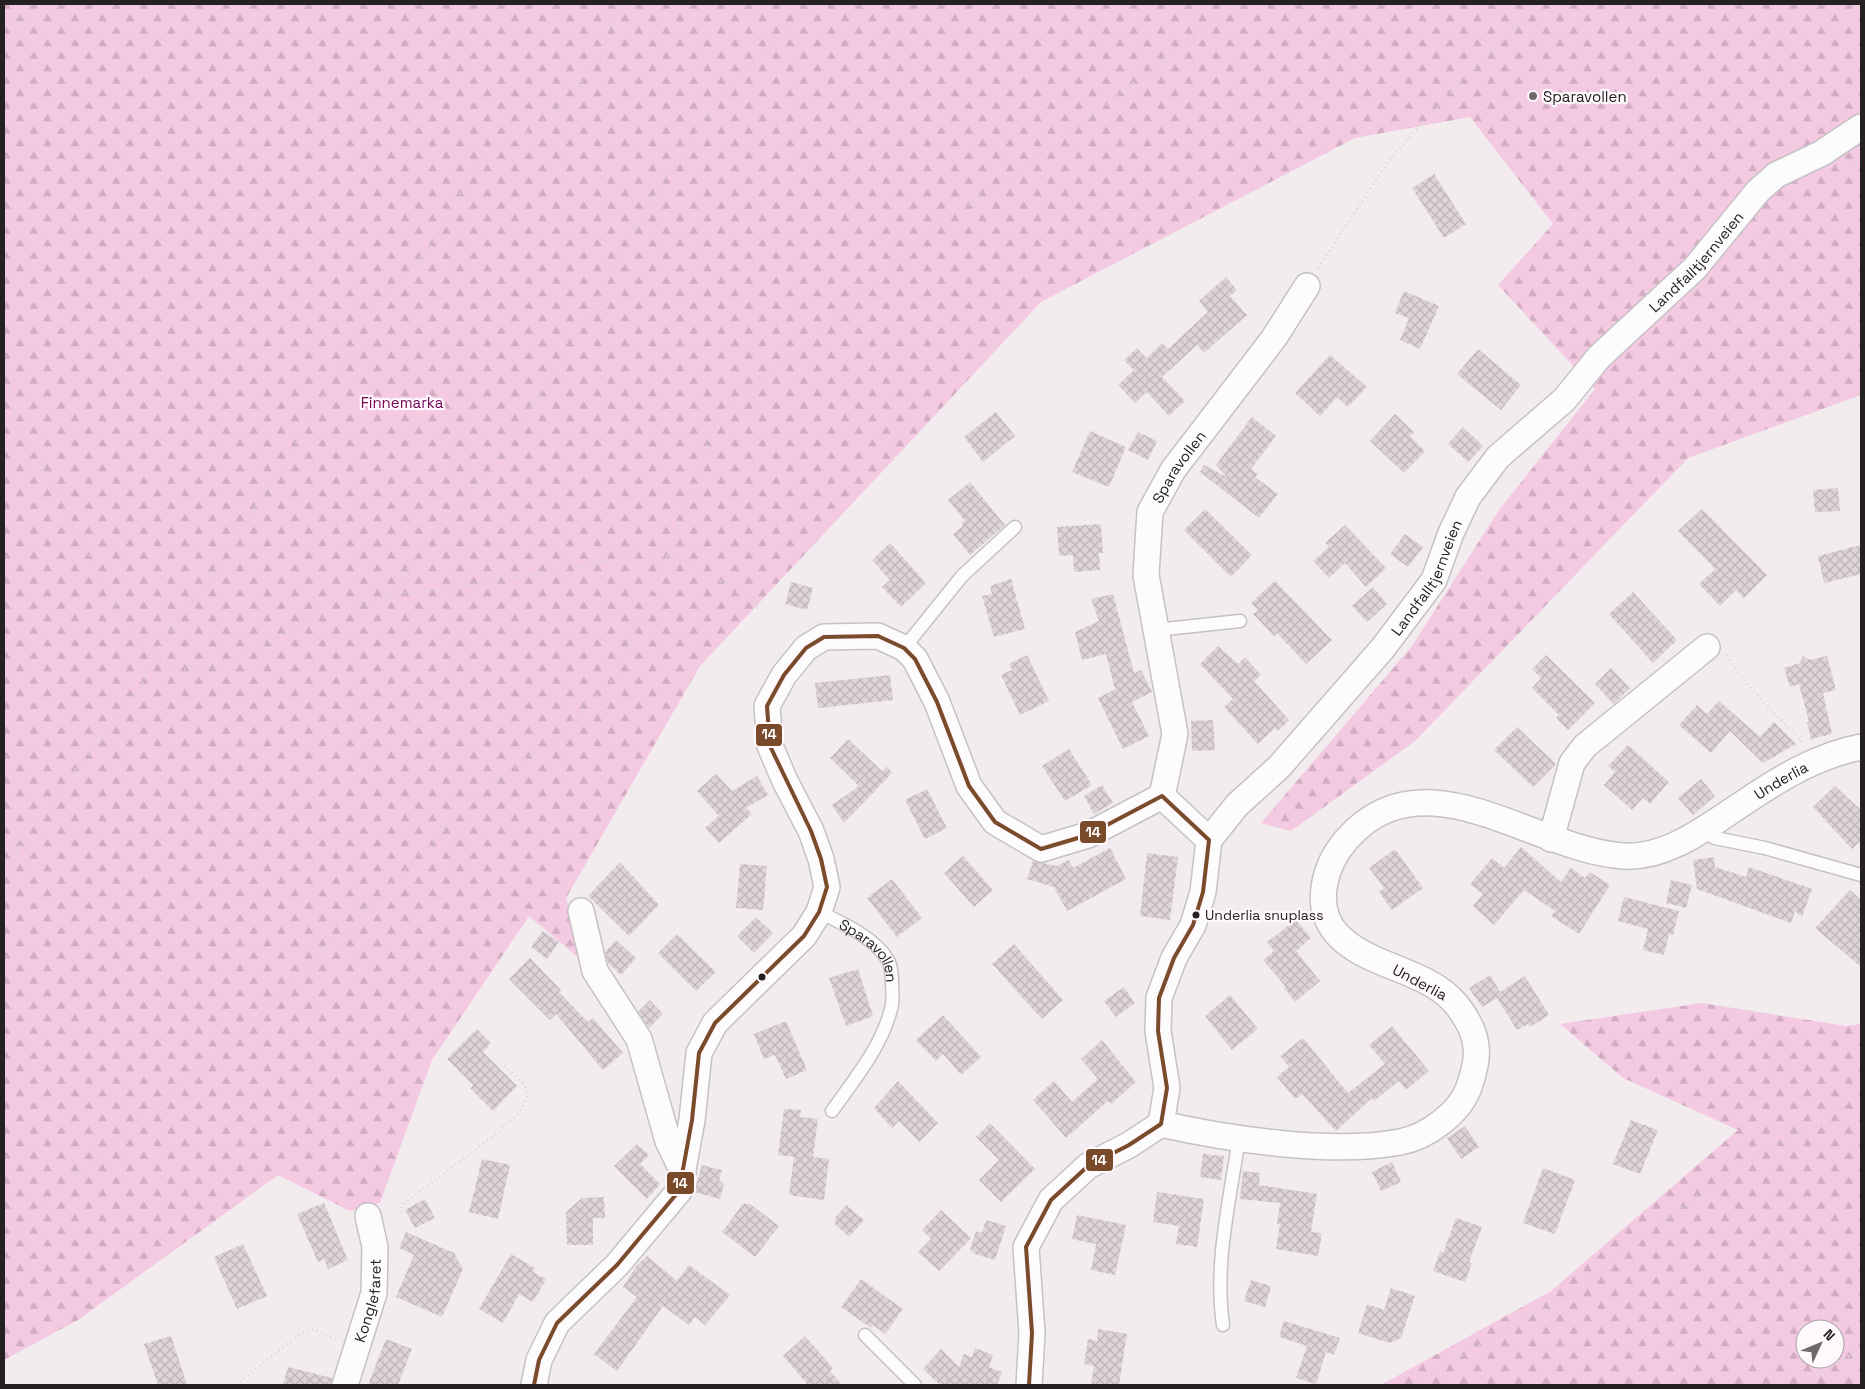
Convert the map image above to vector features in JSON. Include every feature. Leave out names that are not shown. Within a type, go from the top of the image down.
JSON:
[{"type":"street","name":"Landfalltjernveien","points":[[1209,840],[1237,805],[1279,767],[1383,648],[1412,610],[1434,580],[1450,532],[1468,496],[1498,457],[1564,400],[1599,358],[1695,268],[1758,191],[1776,176],[1822,153],[1861,127]]},
{"type":"street","name":"Sparavollen","points":[[534,1385],[539,1360],[557,1324],[617,1264],[679,1191],[692,1120],[699,1053],[715,1023],[804,936],[819,912],[827,887],[821,859],[812,831],[784,782],[770,746],[767,706],[784,675],[806,648],[824,637],[878,636],[904,648],[915,659],[937,702],[969,786],[995,822],[1041,849],[1088,835],[1162,796],[1175,734],[1146,575],[1150,512],[1173,470],[1274,338],[1307,286]]},
{"type":"street","points":[[1551,839],[1572,763],[1585,746],[1707,647]]},
{"type":"street","name":"Underlia","points":[[1161,1124],[1201,1133],[1289,1143],[1352,1147],[1402,1142],[1444,1122],[1467,1093],[1478,1060],[1470,1026],[1453,1000],[1430,984],[1363,953],[1336,933],[1322,903],[1328,867],[1346,840],[1370,818],[1399,805],[1441,802],[1486,813],[1551,839],[1591,852],[1627,857],[1660,851],[1703,831],[1789,774],[1819,760],[1861,747]]},
{"type":"street","points":[[1029,1385],[1032,1333],[1026,1246],[1051,1200],[1088,1166],[1129,1145],[1161,1124],[1167,1088],[1158,1031],[1159,998],[1174,958],[1193,925],[1203,892],[1209,840],[1162,796]]},
{"type":"street","points":[[581,911],[595,971],[639,1039],[668,1141],[683,1172]]},
{"type":"street","name":"Konglefaret","points":[[345,1385],[374,1292],[375,1247],[368,1216]]},
{"type":"lane","points":[[904,648],[962,576],[1015,527]]},
{"type":"lane","points":[[1156,630],[1240,621]]},
{"type":"lane","points":[[1703,831],[1716,838],[1765,848],[1861,875]]},
{"type":"lane","name":"Sparavollen","points":[[819,912],[856,932],[878,949],[887,959],[892,975],[892,1008],[884,1028],[861,1071],[832,1111]]},
{"type":"lane","points":[[1223,1325],[1219,1300],[1220,1274],[1239,1138]]},
{"type":"lane","points":[[865,1336],[915,1385]]},
{"type":"path","points":[[4,54],[27,4]]},
{"type":"path","points":[[4,899],[21,842],[64,782],[104,736],[135,693],[152,657],[196,598],[290,454],[372,311],[433,243],[482,156],[522,137],[570,97],[604,51],[616,4]]},
{"type":"path","points":[[391,595],[422,545],[494,464],[568,353],[655,194],[729,85],[814,4]]},
{"type":"path","points":[[4,1237],[22,1226],[77,1173],[97,1160],[118,1136],[233,1041],[486,789],[551,741],[616,677],[668,555],[718,416],[834,322],[942,222],[1019,172],[1206,26],[1244,4]]},
{"type":"path","points":[[1307,286],[1388,162],[1434,110],[1538,4]]},
{"type":"path","points":[[4,355],[16,419],[35,451],[124,621],[152,657],[177,670],[217,666],[308,622],[391,595],[453,588],[652,554],[668,555],[711,574],[758,608]]},
{"type":"path","points":[[1707,647],[1725,652],[1738,673],[1769,709],[1802,740],[1798,744]]},
{"type":"path","points":[[400,1218],[402,1205],[492,1137],[519,1113],[528,1094],[525,1085],[502,1063]]},
{"type":"path","points":[[1409,1385],[1572,1292],[1690,1201],[1762,1153],[1826,1118],[1861,1093]]},
{"type":"path","points":[[236,1385],[302,1332],[314,1329],[356,1350]]},
{"type":"path","points":[[1801,1385],[1861,1349]]},
{"type":"green space","name":"Finnemarka","points":[[4,4],[1861,4],[1861,395],[1688,458],[1415,741],[1291,831],[1261,823],[1412,646],[1499,510],[1595,389],[1498,285],[1553,224],[1470,117],[1355,138],[1041,302],[700,666],[566,898],[586,964],[529,916],[432,1060],[380,1203],[350,1211],[278,1175],[78,1320],[4,1360]]},
{"type":"green space","points":[[1702,1003],[1846,1026],[1861,1024],[1861,1385],[1381,1385],[1551,1291],[1738,1130],[1623,1078],[1560,1024]]},
{"type":"building","points":[[1434,174],[1466,224],[1444,238],[1412,188]]},
{"type":"building","points":[[1226,277],[1237,290],[1230,296],[1247,315],[1204,353],[1197,345],[1162,377],[1185,401],[1169,416],[1147,392],[1135,403],[1118,385],[1134,370],[1124,360],[1137,348],[1147,358],[1162,343],[1168,349],[1208,312],[1199,301]]},
{"type":"building","points":[[1404,291],[1439,306],[1420,349],[1400,340],[1409,318],[1395,313]]},
{"type":"building","points":[[1478,349],[1521,385],[1501,410],[1457,374]]},
{"type":"building","points":[[1330,355],[1367,387],[1348,407],[1337,397],[1320,416],[1295,393]]},
{"type":"building","points":[[996,412],[1015,436],[983,462],[964,437]]},
{"type":"building","points":[[1395,414],[1414,432],[1410,436],[1425,451],[1404,473],[1370,441]]},
{"type":"building","points":[[1252,417],[1276,436],[1251,469],[1258,474],[1255,477],[1278,494],[1259,518],[1200,472],[1204,465],[1227,477],[1216,465]]},
{"type":"building","points":[[1463,427],[1483,446],[1468,462],[1448,444]]},
{"type":"building","points":[[1090,431],[1126,447],[1109,487],[1072,472]]},
{"type":"building","points":[[1138,432],[1157,441],[1148,460],[1128,450]]},
{"type":"building","points":[[970,482],[1005,525],[970,555],[953,534],[963,526],[962,523],[965,521],[948,500]]},
{"type":"building","points":[[1838,488],[1840,511],[1815,512],[1813,490]]},
{"type":"building","points":[[1205,509],[1252,555],[1231,577],[1184,530]]},
{"type":"building","points":[[1702,509],[1767,575],[1744,598],[1736,590],[1720,606],[1699,584],[1715,569],[1678,531]]},
{"type":"building","points":[[1101,524],[1103,553],[1099,553],[1100,570],[1074,572],[1073,555],[1059,556],[1057,527]]},
{"type":"building","points":[[1345,525],[1386,568],[1366,587],[1345,563],[1329,578],[1313,561],[1329,547],[1325,543]]},
{"type":"building","points":[[1405,534],[1423,547],[1408,567],[1390,554]]},
{"type":"building","points":[[890,543],[926,583],[901,607],[882,587],[890,580],[872,560]]},
{"type":"building","points":[[1861,545],[1861,574],[1824,583],[1818,556]]},
{"type":"building","points":[[1011,579],[1025,629],[994,637],[982,596],[992,594],[990,586]]},
{"type":"building","points":[[1275,581],[1332,640],[1306,664],[1277,633],[1274,636],[1253,614],[1258,610],[1251,603]]},
{"type":"building","points":[[791,582],[813,588],[807,610],[785,604]]},
{"type":"building","points":[[1373,587],[1387,604],[1367,622],[1352,606]]},
{"type":"building","points":[[1633,592],[1677,640],[1653,663],[1609,614]]},
{"type":"building","points":[[1113,594],[1134,673],[1141,670],[1152,692],[1132,702],[1149,736],[1123,749],[1098,698],[1115,689],[1106,654],[1082,660],[1075,632],[1099,621],[1091,599]]},
{"type":"building","points":[[1218,646],[1238,664],[1245,657],[1261,675],[1254,681],[1289,720],[1278,731],[1275,728],[1258,744],[1224,707],[1233,699],[1200,664]]},
{"type":"building","points":[[1027,655],[1049,701],[1020,715],[1001,675],[1012,670],[1009,664]]},
{"type":"building","points":[[1546,655],[1595,703],[1568,730],[1556,718],[1559,715],[1532,688],[1541,678],[1532,669]]},
{"type":"building","points":[[1803,656],[1810,660],[1827,656],[1836,690],[1823,693],[1832,734],[1811,739],[1807,722],[1809,722],[1799,684],[1790,687],[1784,668],[1800,663]]},
{"type":"building","points":[[1611,668],[1630,688],[1614,704],[1595,684]]},
{"type":"building","points":[[890,675],[893,700],[818,708],[815,683]]},
{"type":"building","points":[[1719,701],[1760,737],[1774,722],[1796,744],[1763,763],[1730,731],[1711,753],[1679,725],[1697,705],[1707,714]]},
{"type":"building","points":[[1213,720],[1215,750],[1192,751],[1191,721]]},
{"type":"building","points":[[1517,727],[1556,764],[1533,787],[1494,750]]},
{"type":"building","points":[[848,739],[882,771],[887,767],[892,773],[844,823],[832,805],[859,786],[830,758]]},
{"type":"building","points":[[1628,745],[1669,782],[1650,804],[1643,798],[1632,810],[1604,785],[1615,772],[1608,766]]},
{"type":"building","points":[[1069,749],[1092,785],[1065,801],[1042,766]]},
{"type":"building","points":[[716,774],[732,791],[757,776],[768,795],[746,808],[752,814],[719,843],[705,828],[719,816],[697,791]]},
{"type":"building","points":[[1701,779],[1715,796],[1693,815],[1678,798]]},
{"type":"building","points":[[1102,785],[1113,803],[1094,814],[1084,796]]},
{"type":"building","points":[[1835,786],[1861,810],[1861,840],[1852,849],[1813,807]]},
{"type":"building","points":[[927,789],[947,828],[925,839],[905,800]]},
{"type":"building","points":[[1521,847],[1561,882],[1571,868],[1585,878],[1590,872],[1610,885],[1579,934],[1551,916],[1555,911],[1524,890],[1494,925],[1473,906],[1483,894],[1470,884],[1492,858],[1504,868]]},
{"type":"building","points":[[1110,848],[1126,879],[1067,911],[1054,887],[1027,879],[1033,861],[1057,866],[1069,860],[1073,868]]},
{"type":"building","points":[[1395,849],[1423,888],[1392,910],[1379,892],[1384,888],[1369,868]]},
{"type":"building","points":[[1147,853],[1178,857],[1170,920],[1140,916]]},
{"type":"building","points":[[963,856],[993,890],[974,907],[944,873]]},
{"type":"building","points":[[1714,857],[1715,867],[1746,877],[1749,867],[1812,889],[1802,917],[1795,911],[1791,923],[1697,889],[1693,860]]},
{"type":"building","points":[[620,862],[659,905],[629,936],[588,896]]},
{"type":"building","points":[[740,864],[767,866],[763,910],[736,908]]},
{"type":"building","points":[[892,879],[922,918],[897,937],[867,898]]},
{"type":"building","points":[[1671,880],[1692,885],[1686,908],[1666,903]]},
{"type":"building","points":[[1850,890],[1861,900],[1861,967],[1815,928]]},
{"type":"building","points":[[1624,897],[1679,911],[1673,935],[1669,934],[1664,955],[1643,950],[1648,929],[1618,921]]},
{"type":"building","points":[[756,917],[773,933],[754,953],[737,936]]},
{"type":"building","points":[[1296,920],[1311,938],[1296,951],[1320,981],[1295,1002],[1284,988],[1286,987],[1263,960],[1274,951],[1267,942]]},
{"type":"building","points":[[543,931],[559,942],[547,959],[531,947]]},
{"type":"building","points":[[677,934],[716,972],[696,991],[658,953]]},
{"type":"building","points":[[616,940],[636,958],[621,975],[608,963],[605,952]]},
{"type":"building","points":[[1014,944],[1063,1000],[1042,1019],[992,964]]},
{"type":"building","points":[[530,958],[588,1022],[593,1018],[623,1053],[603,1070],[556,1014],[550,1020],[509,979]]},
{"type":"building","points":[[858,969],[873,1016],[846,1026],[829,978]]},
{"type":"building","points":[[1490,975],[1500,992],[1525,976],[1549,1015],[1530,1027],[1528,1024],[1517,1030],[1497,998],[1482,1007],[1469,988]]},
{"type":"building","points":[[1124,987],[1135,1003],[1116,1017],[1104,1001]]},
{"type":"building","points":[[1230,995],[1258,1029],[1232,1050],[1205,1016]]},
{"type":"building","points":[[650,1000],[663,1014],[649,1028],[638,1012]]},
{"type":"building","points":[[943,1015],[981,1057],[961,1075],[943,1054],[936,1061],[916,1040]]},
{"type":"building","points":[[786,1021],[807,1070],[786,1079],[775,1055],[764,1059],[754,1034]]},
{"type":"building","points":[[1392,1026],[1429,1071],[1406,1090],[1399,1081],[1374,1101],[1372,1098],[1336,1131],[1302,1094],[1295,1099],[1277,1077],[1289,1067],[1280,1056],[1303,1038],[1348,1093],[1385,1064],[1369,1045]]},
{"type":"building","points":[[477,1029],[491,1043],[483,1052],[517,1086],[493,1111],[470,1088],[473,1085],[447,1059]]},
{"type":"building","points":[[1102,1040],[1136,1082],[1111,1104],[1108,1101],[1066,1138],[1033,1100],[1054,1081],[1072,1102],[1098,1079],[1081,1059]]},
{"type":"building","points":[[898,1081],[938,1123],[919,1142],[899,1121],[892,1128],[874,1108]]},
{"type":"building","points":[[784,1109],[801,1110],[800,1117],[818,1119],[813,1157],[829,1159],[824,1200],[789,1195],[794,1157],[778,1155]]},
{"type":"building","points":[[1631,1120],[1658,1130],[1640,1174],[1613,1164]]},
{"type":"building","points":[[990,1123],[1035,1169],[1001,1202],[979,1180],[999,1160],[976,1137]]},
{"type":"building","points":[[1465,1126],[1479,1147],[1461,1159],[1447,1138]]},
{"type":"building","points":[[637,1144],[649,1155],[640,1164],[660,1184],[647,1199],[614,1166]]},
{"type":"building","points":[[1203,1154],[1224,1156],[1221,1180],[1200,1177]]},
{"type":"building","points":[[482,1159],[510,1165],[498,1219],[469,1212]]},
{"type":"building","points":[[1392,1162],[1401,1182],[1381,1191],[1372,1172]]},
{"type":"building","points":[[702,1165],[722,1170],[719,1180],[724,1184],[720,1199],[694,1192]]},
{"type":"building","points":[[1543,1168],[1575,1180],[1555,1234],[1523,1223]]},
{"type":"building","points":[[1243,1171],[1260,1173],[1259,1185],[1317,1194],[1311,1232],[1322,1233],[1318,1256],[1276,1249],[1280,1224],[1277,1224],[1280,1203],[1240,1199]]},
{"type":"building","points":[[1157,1192],[1204,1199],[1197,1247],[1176,1244],[1179,1226],[1153,1222]]},
{"type":"building","points":[[604,1197],[605,1218],[593,1218],[593,1245],[567,1245],[566,1212],[582,1198]]},
{"type":"building","points":[[425,1199],[435,1218],[415,1228],[405,1210]]},
{"type":"building","points":[[324,1203],[348,1260],[328,1269],[324,1259],[318,1262],[297,1214]]},
{"type":"building","points":[[743,1204],[750,1204],[779,1226],[755,1257],[722,1232]]},
{"type":"building","points":[[846,1205],[864,1220],[849,1237],[835,1224],[835,1218]]},
{"type":"building","points":[[941,1210],[971,1238],[939,1271],[918,1252],[931,1239],[922,1230]]},
{"type":"building","points":[[1077,1215],[1126,1225],[1115,1275],[1091,1270],[1096,1244],[1072,1239]]},
{"type":"building","points":[[1456,1218],[1482,1227],[1469,1262],[1472,1263],[1465,1282],[1433,1271],[1440,1251],[1443,1253]]},
{"type":"building","points":[[986,1220],[1006,1226],[995,1260],[975,1254],[970,1249],[976,1231],[982,1233]]},
{"type":"building","points":[[406,1232],[454,1253],[463,1269],[442,1317],[396,1297],[414,1255],[399,1248]]},
{"type":"building","points":[[243,1244],[267,1296],[237,1309],[214,1257]]},
{"type":"building","points":[[511,1254],[535,1268],[533,1272],[546,1279],[533,1302],[519,1294],[503,1323],[479,1309]]},
{"type":"building","points":[[647,1256],[677,1281],[689,1265],[730,1295],[705,1325],[695,1317],[689,1325],[663,1306],[617,1371],[594,1354],[637,1297],[623,1287],[637,1265]]},
{"type":"building","points":[[861,1279],[903,1309],[885,1334],[873,1325],[871,1328],[841,1307]]},
{"type":"building","points":[[1251,1280],[1271,1286],[1265,1307],[1244,1301]]},
{"type":"building","points":[[1391,1288],[1415,1296],[1401,1338],[1390,1343],[1358,1333],[1367,1304],[1384,1310]]},
{"type":"building","points":[[1284,1321],[1340,1338],[1334,1355],[1326,1352],[1316,1384],[1296,1378],[1307,1346],[1279,1337]]},
{"type":"building","points":[[1098,1329],[1127,1334],[1119,1385],[1091,1385],[1094,1366],[1084,1364],[1088,1339],[1097,1341]]},
{"type":"building","points":[[171,1336],[187,1385],[158,1385],[144,1344]]},
{"type":"building","points":[[805,1336],[833,1368],[830,1371],[842,1385],[808,1385],[783,1356]]},
{"type":"building","points":[[386,1339],[412,1349],[398,1385],[368,1385]]},
{"type":"building","points":[[975,1348],[993,1355],[989,1367],[1002,1372],[997,1385],[940,1385],[923,1369],[941,1349],[959,1367],[964,1354],[972,1357]]},
{"type":"building","points":[[288,1367],[332,1378],[331,1385],[283,1385]]},
{"type":"transit line","name":"14","points":[[534,1385],[539,1360],[557,1323],[617,1265],[679,1191],[692,1120],[699,1053],[715,1023],[804,936],[819,912],[827,887],[821,859],[811,831],[770,746],[767,706],[784,675],[806,648],[824,637],[878,636],[904,648],[915,659],[937,702],[969,786],[995,822],[1041,849],[1088,835],[1162,796],[1209,840],[1203,892],[1193,925],[1174,958],[1159,998],[1158,1031],[1167,1088],[1161,1124],[1129,1145],[1088,1166],[1051,1200],[1026,1247],[1032,1333],[1029,1385]]},
{"type":"place","name":"Sparavollen","points":[[1533,96]]},
{"type":"place","name":"Underlia snuplass","points":[[1196,915]]}]
